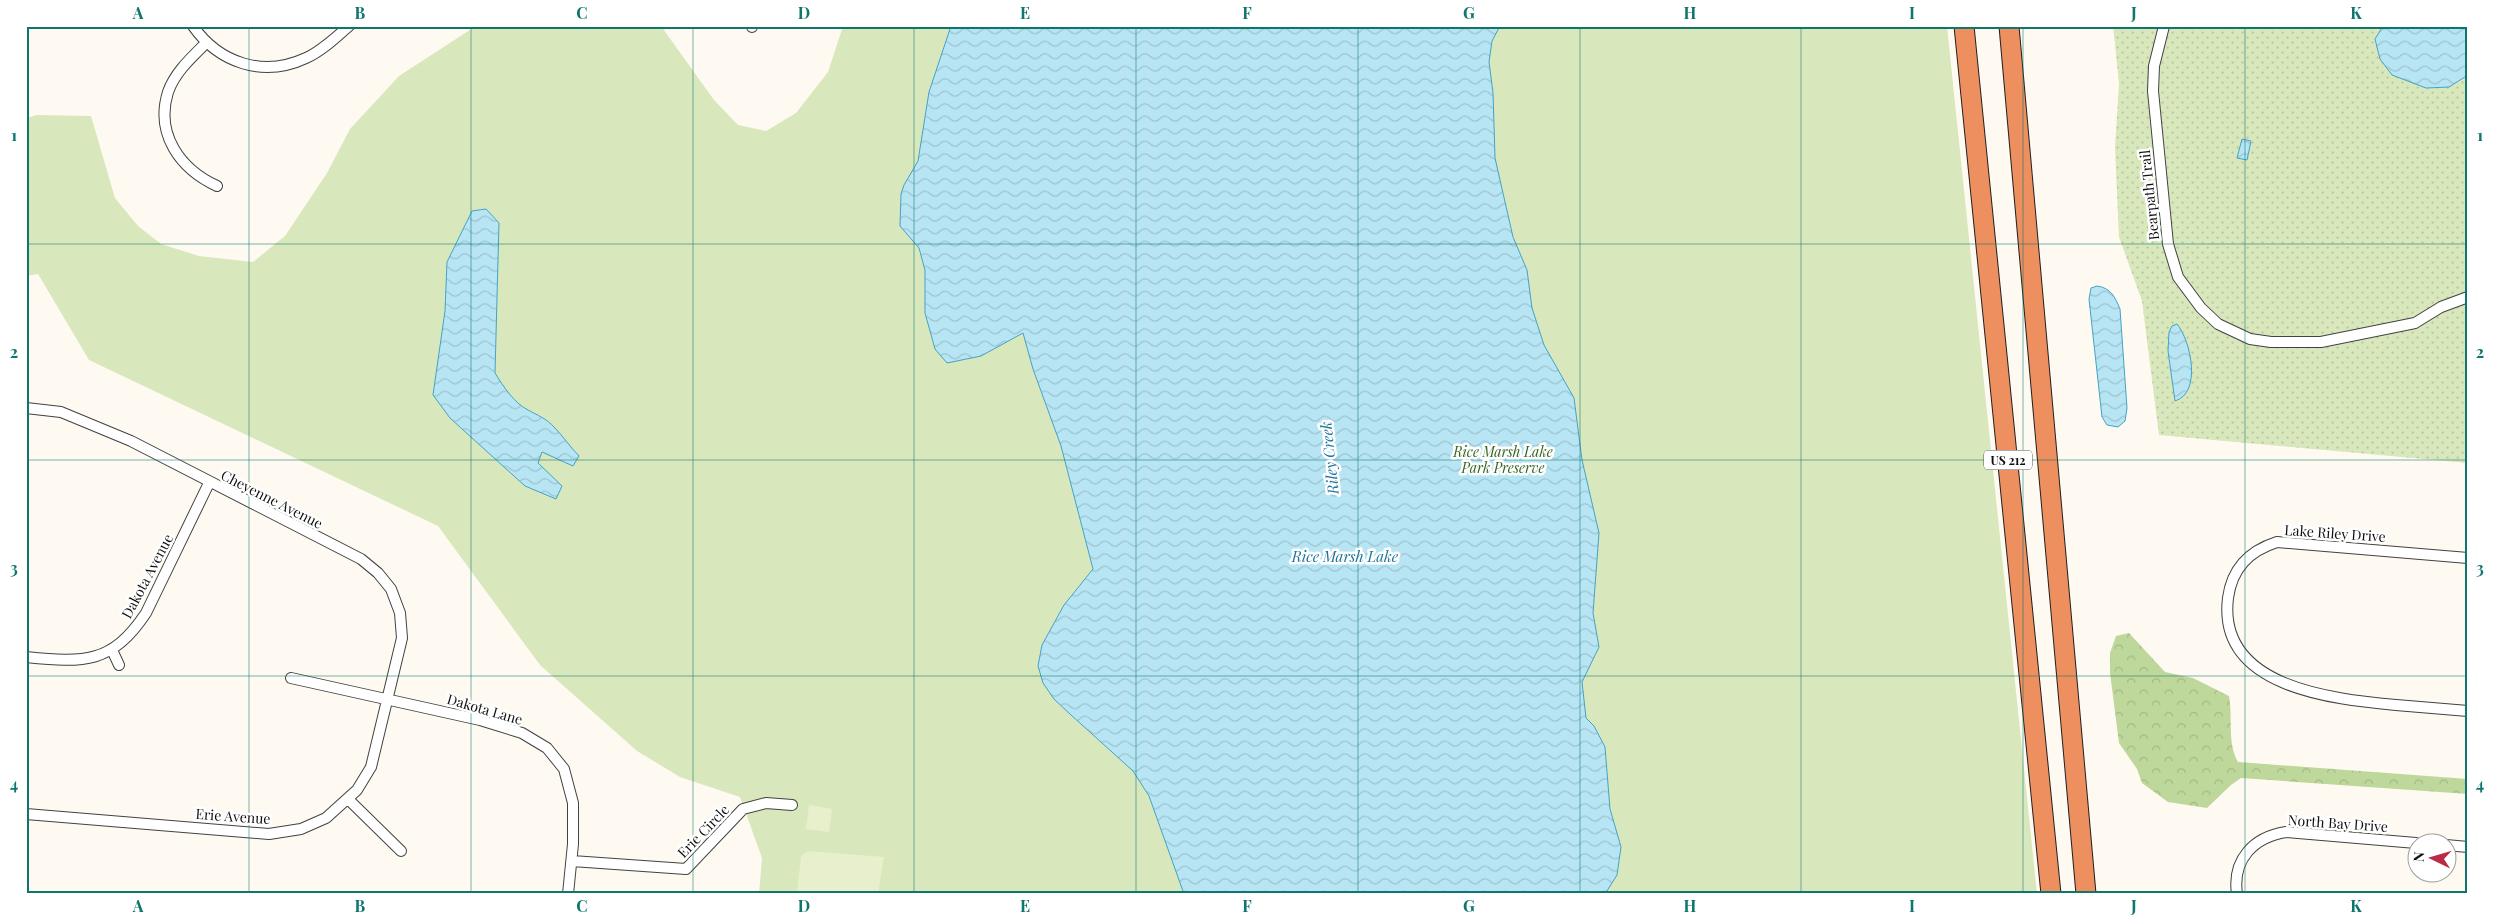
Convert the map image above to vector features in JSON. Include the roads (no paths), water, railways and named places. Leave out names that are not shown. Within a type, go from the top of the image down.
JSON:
[{"type":"highway","name":"US 212","points":[[1964,26],[2051,894]]},
{"type":"highway","name":"US 212","points":[[2009,26],[2086,894]]},
{"type":"street","points":[[193,26],[206,43],[236,62],[254,67],[272,68],[306,58],[349,26]]},
{"type":"street","name":"Bearpath Trail","points":[[2164,26],[2154,66],[2153,91],[2168,244],[2178,277],[2201,308],[2218,324],[2250,338],[2271,342],[2321,342],[2415,323],[2441,307],[2468,296]]},
{"type":"street","points":[[206,43],[176,76],[168,92],[166,129],[182,163],[196,175],[217,186]]},
{"type":"street","name":"Cheyenne Avenue","points":[[26,408],[61,412],[131,442],[362,559],[378,573],[391,589],[400,613],[402,638],[389,698]]},
{"type":"street","name":"Dakota Avenue","points":[[26,657],[76,660],[95,657],[112,650],[134,630],[146,613],[210,483]]},
{"type":"street","name":"Lake Riley Drive","points":[[2468,558],[2277,542],[2254,552],[2240,564],[2233,576],[2227,605],[2228,619],[2238,645],[2257,667],[2268,676],[2283,684],[2335,698],[2468,711]]},
{"type":"street","points":[[112,650],[119,665]]},
{"type":"street","name":"Dakota Lane","points":[[291,678],[389,698],[480,720],[522,733],[547,748],[564,768],[573,802],[572,861],[568,894]]},
{"type":"street","name":"Erie Avenue","points":[[26,814],[268,834],[300,829],[326,818],[349,800],[371,767],[389,698]]},
{"type":"street","points":[[349,800],[400,851]]},
{"type":"street","name":"Erie Circle","points":[[572,861],[686,869],[743,809],[766,803],[792,805]]},
{"type":"street","name":"North Bay Drive","points":[[2237,894],[2238,870],[2245,855],[2256,843],[2270,834],[2286,832],[2406,842]]},
{"type":"water","name":"Rice Marsh Lake","points":[[951,26],[1500,26],[1492,41],[1489,62],[1493,93],[1495,158],[1513,237],[1527,270],[1532,308],[1544,345],[1574,398],[1582,460],[1599,533],[1593,613],[1599,647],[1582,682],[1586,718],[1594,726],[1605,747],[1610,809],[1621,847],[1617,875],[1605,894],[1184,894],[1149,796],[1133,771],[1054,699],[1043,683],[1038,666],[1042,645],[1064,605],[1093,569],[1061,446],[1033,369],[1023,333],[981,356],[947,363],[935,349],[925,313],[925,270],[919,248],[900,226],[901,194],[918,161],[929,92]]},
{"type":"water","points":[[2383,26],[2468,26],[2468,75],[2449,87],[2426,88],[2392,75],[2380,59],[2375,39]]},
{"type":"water","points":[[2242,139],[2251,141],[2247,160],[2237,158]]},
{"type":"water","points":[[486,209],[499,223],[495,373],[514,399],[523,407],[551,424],[579,456],[573,466],[542,452],[538,463],[562,486],[556,499],[525,486],[450,418],[433,395],[445,311],[447,262],[472,211]]},
{"type":"water","points":[[2097,286],[2106,289],[2112,294],[2120,309],[2127,408],[2125,421],[2118,427],[2107,425],[2102,417],[2089,299],[2091,288]]},
{"type":"water","points":[[2177,324],[2190,354],[2191,378],[2189,388],[2183,396],[2175,401],[2168,351],[2169,332],[2172,326]]},
{"type":"park label","name":"Rice Marsh Lake Park Preserve","points":[[1503,460]]},
{"type":"water label","name":"Riley Creek","points":[[1329,458]]}]
